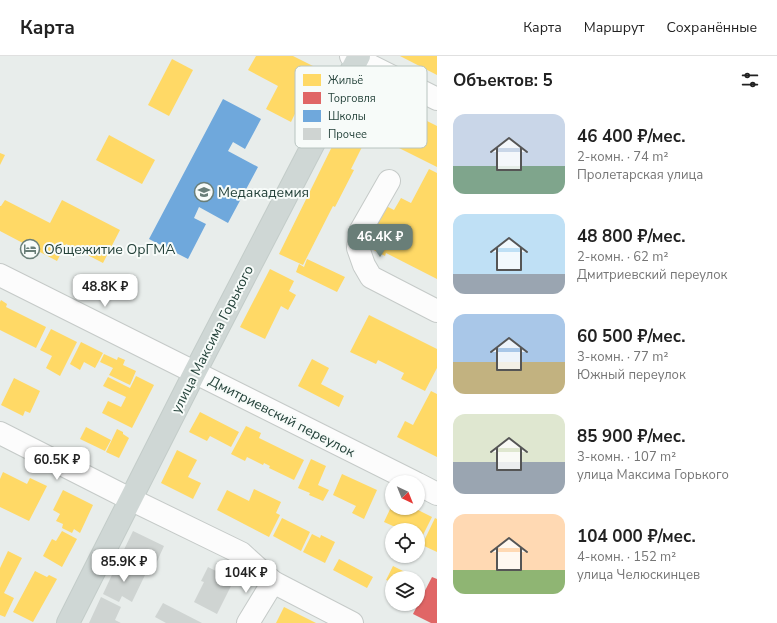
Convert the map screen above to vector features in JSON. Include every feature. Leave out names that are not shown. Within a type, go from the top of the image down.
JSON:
[{"type":"main road","name":"улица Максима Горького","points":[[351,66],[356,57]]},
{"type":"main road","name":"улица Максима Горького","points":[[68,623],[309,148]]},
{"type":"street","points":[[356,57],[373,66]]},
{"type":"street","points":[[427,94],[437,99]]},
{"type":"street","points":[[389,181],[361,230],[358,248],[364,265],[370,277],[437,311]]},
{"type":"street","name":"Дмитриевский переулок","points":[[0,275],[400,475]]},
{"type":"street","points":[[0,433],[241,553],[273,582],[352,623]]},
{"type":"street","points":[[425,488],[437,494]]},
{"type":"street","points":[[248,623],[273,582]]},
{"type":"building: Жильё","points":[[256,56],[293,56],[313,66],[295,66],[295,114],[291,122],[266,109],[278,86],[248,70]]},
{"type":"building: Жильё","points":[[400,56],[437,56],[437,75],[427,70],[427,66],[419,66]]},
{"type":"building: Жильё","points":[[172,59],[193,70],[169,116],[148,105]]},
{"type":"building: Жильё","points":[[427,121],[437,126],[437,167],[399,148],[427,148]]},
{"type":"building: Жильё","points":[[109,135],[155,160],[142,184],[96,160]]},
{"type":"building: Жильё","points":[[331,148],[362,148],[351,169],[354,170],[335,207],[333,206],[303,265],[279,254]]},
{"type":"building: Жильё","points":[[0,153],[5,155],[0,165]]},
{"type":"building: Жильё","points":[[429,169],[437,173],[437,279],[386,253],[385,256],[368,247],[372,239],[370,237],[386,206],[394,210],[401,198],[411,203]]},
{"type":"building: Жильё","points":[[5,200],[50,223],[62,200],[120,230],[103,263],[66,244],[57,261],[0,231],[0,206]]},
{"type":"building: Жильё","points":[[307,259],[345,277],[337,292],[296,272],[299,264],[304,267]]},
{"type":"building: Жильё","points":[[270,269],[294,281],[289,291],[296,295],[288,310],[281,306],[265,339],[240,327]]},
{"type":"building: Жильё","points":[[1,300],[7,304],[6,307],[46,327],[36,348],[0,330]]},
{"type":"building: Жильё","points":[[369,315],[437,349],[437,368],[425,391],[401,379],[404,373],[378,360],[376,364],[350,352]]},
{"type":"building: Жильё","points":[[51,329],[77,342],[60,376],[46,368],[52,356],[40,350]]},
{"type":"building: Жильё","points":[[81,342],[103,353],[95,368],[84,362],[80,370],[70,364]]},
{"type":"building: Жильё","points":[[104,354],[117,360],[118,357],[125,360],[123,365],[136,371],[130,385],[109,375],[113,368],[100,362]]},
{"type":"building: Жильё","points":[[312,359],[329,368],[321,384],[344,396],[339,407],[298,386]]},
{"type":"building: Жильё","points":[[136,376],[154,385],[132,428],[102,413],[108,401],[121,407],[126,397],[103,386],[108,377],[130,388]]},
{"type":"building: Жильё","points":[[14,378],[40,391],[30,413],[25,411],[23,416],[1,405]]},
{"type":"building: Жильё","points":[[431,391],[437,394],[437,457],[397,437],[405,421],[413,425]]},
{"type":"building: Жильё","points":[[200,412],[239,432],[231,447],[210,436],[207,441],[189,432]]},
{"type":"building: Жильё","points":[[246,426],[261,433],[259,438],[304,460],[294,480],[269,468],[270,466],[264,463],[263,465],[247,457],[245,461],[231,454]]},
{"type":"building: Жильё","points":[[86,427],[111,440],[105,451],[80,439]]},
{"type":"building: Жильё","points":[[117,429],[129,438],[119,458],[106,452]]},
{"type":"building: Жильё","points":[[177,450],[197,460],[188,477],[201,483],[193,499],[161,483]]},
{"type":"building: Жильё","points":[[311,459],[326,466],[318,485],[329,490],[323,501],[298,488]]},
{"type":"building: Жильё","points":[[3,472],[27,484],[30,478],[47,486],[29,521],[0,507],[0,479]]},
{"type":"building: Жильё","points":[[342,474],[377,490],[364,519],[352,513],[356,506],[333,495]]},
{"type":"building: Жильё","points":[[254,489],[281,502],[276,513],[280,515],[269,537],[217,510],[227,490],[249,501]]},
{"type":"building: Жильё","points":[[63,490],[93,505],[80,533],[74,529],[72,533],[62,528],[63,524],[56,521],[60,514],[53,510]]},
{"type":"building: Жильё","points":[[425,514],[432,517],[425,531],[425,523],[384,522],[387,515],[425,515]]},
{"type":"building: Жильё","points":[[282,518],[310,532],[301,551],[273,536]]},
{"type":"building: Жильё","points":[[435,518],[437,519],[437,552],[425,546],[425,539]]},
{"type":"building: Жильё","points":[[62,531],[77,539],[62,567],[43,556],[52,539],[56,541]]},
{"type":"building: Жильё","points":[[312,534],[320,538],[321,535],[335,542],[325,563],[303,552]]},
{"type":"building: Жильё","points":[[8,551],[22,558],[4,593],[14,598],[5,617],[0,615],[0,568]]},
{"type":"building: Жильё","points":[[339,559],[373,577],[367,588],[333,570]]},
{"type":"building: Жильё","points":[[393,566],[403,571],[390,571]]},
{"type":"building: Жильё","points":[[35,571],[47,577],[49,575],[57,579],[33,622],[13,612]]},
{"type":"building: Жильё","points":[[284,607],[316,623],[276,623]]},
{"type":"building: Торговля","points":[[432,577],[437,579],[437,623],[431,623],[413,614],[415,611],[425,611],[425,591]]},
{"type":"building: Школы","points":[[223,99],[261,119],[245,149],[233,142],[228,151],[258,167],[228,223],[199,207],[194,218],[206,224],[188,259],[149,239]]},
{"type":"building: Прочее","points":[[133,531],[164,546],[154,568],[140,562],[137,568],[119,560]]},
{"type":"building: Прочее","points":[[118,562],[145,575],[132,602],[122,596],[119,602],[103,594]]},
{"type":"building: Прочее","points":[[208,567],[234,580],[217,614],[194,602],[204,582],[201,581]]},
{"type":"building: Прочее","points":[[101,597],[121,607],[115,620],[121,623],[89,623]]},
{"type":"building: Прочее","points":[[163,603],[202,623],[166,623],[155,617]]},
{"type":"place","name":"Медакадемия","points":[[204,192]]},
{"type":"place","name":"Общежитие ОрГМА","points":[[30,249]]}]
